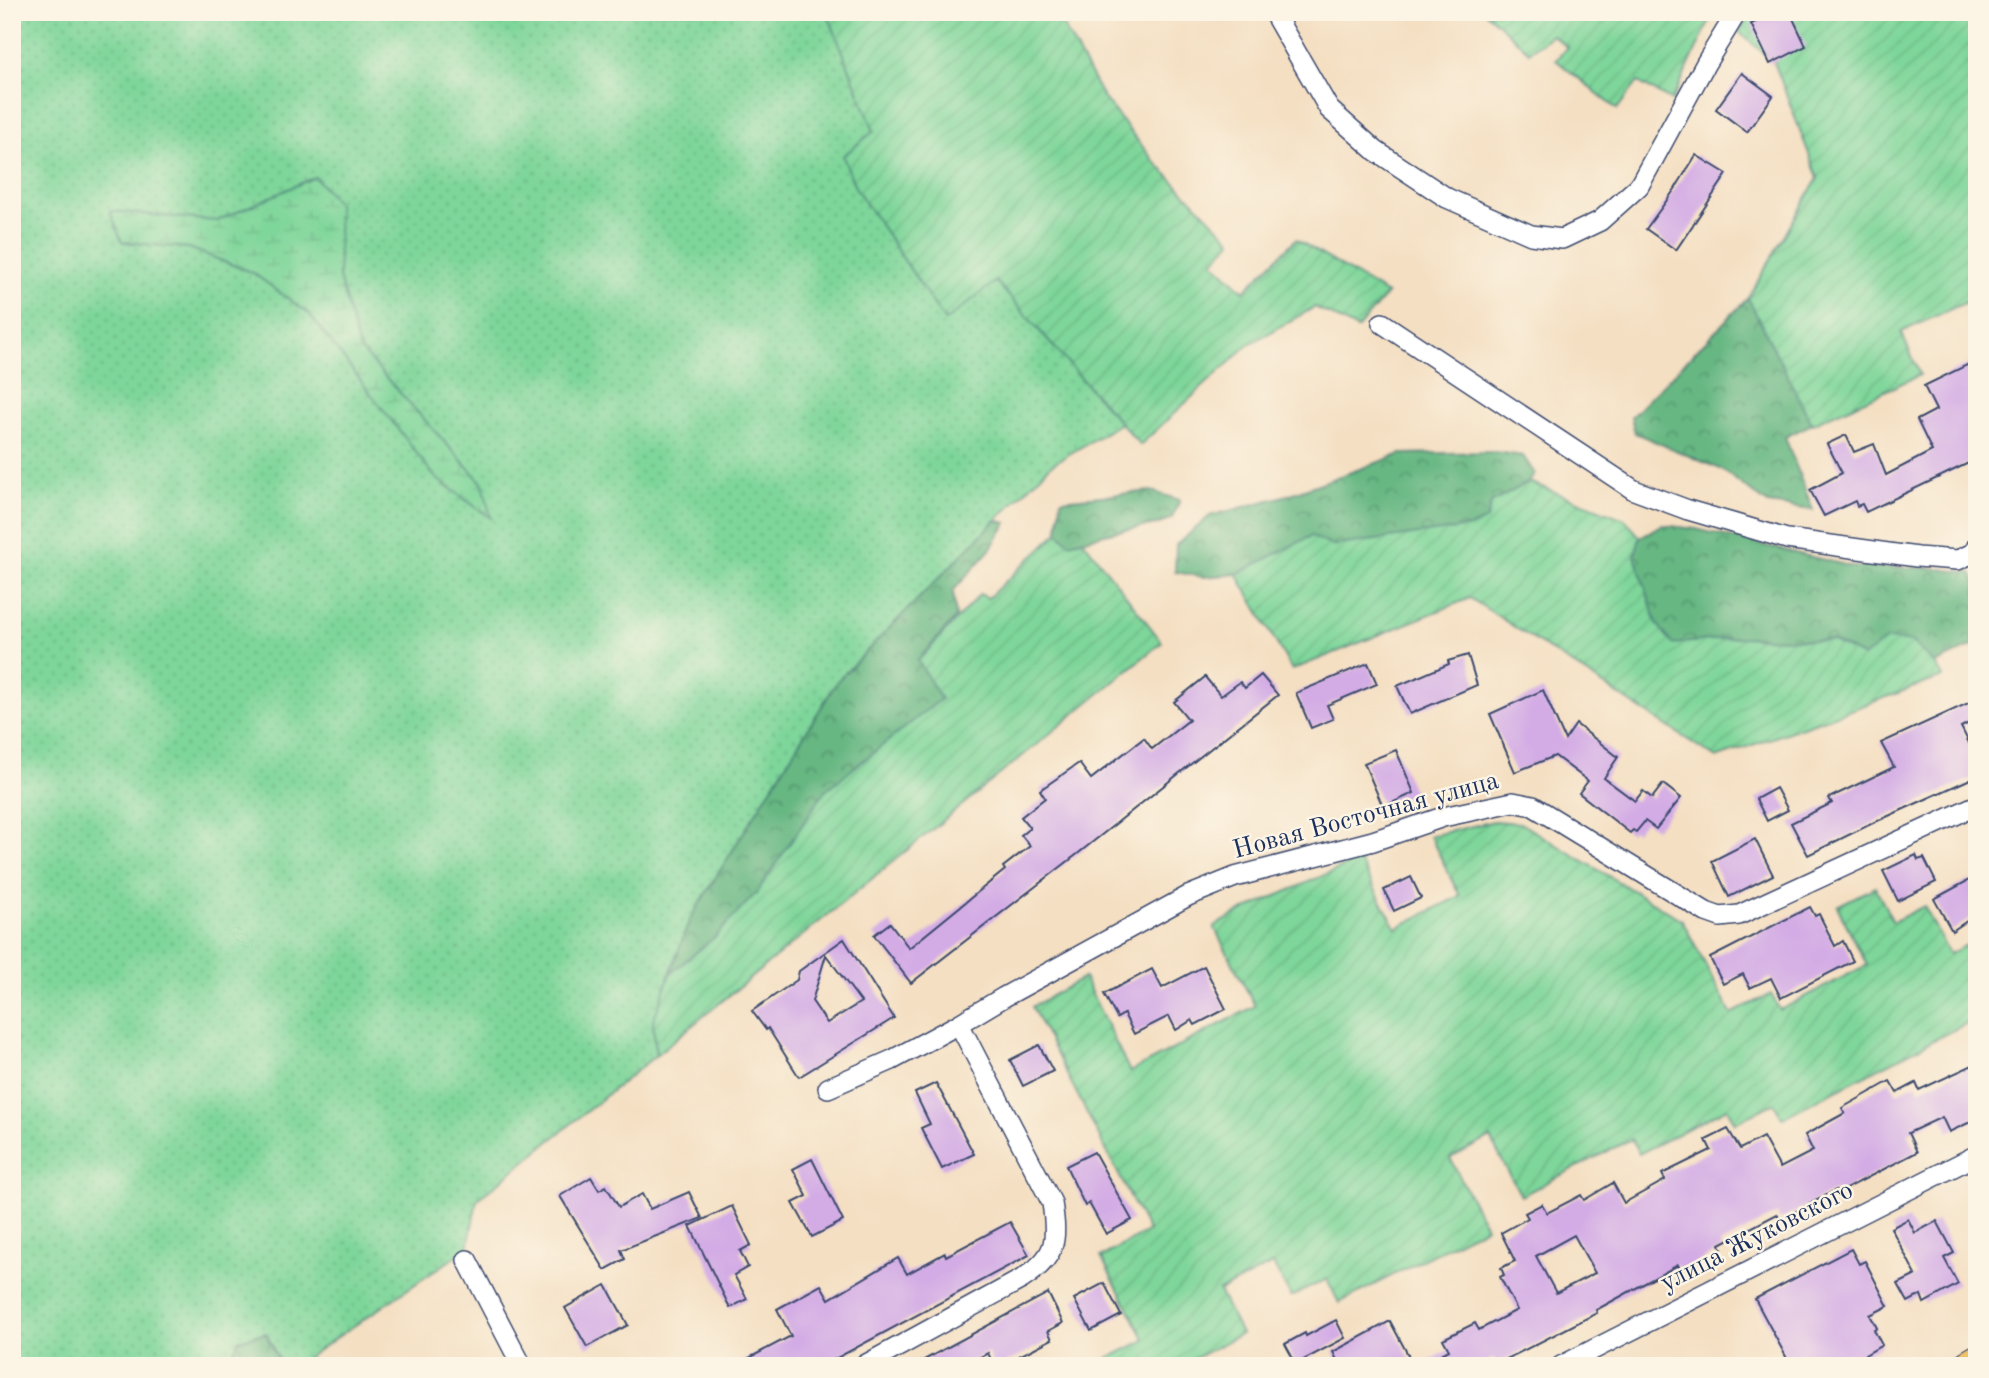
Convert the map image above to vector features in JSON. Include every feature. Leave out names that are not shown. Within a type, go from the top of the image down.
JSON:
[{"type":"main road","points":[[1967,1366],[1977,1360]]},
{"type":"street","points":[[1273,12],[1329,109],[1376,151],[1447,198],[1531,236],[1562,239],[1600,221],[1639,186],[1737,12]]},
{"type":"street","points":[[1382,323],[1634,490],[1688,510],[1787,539],[1917,557],[1958,559],[1976,552]]},
{"type":"street","name":"Новая Восточная улица","points":[[828,1088],[892,1060],[1188,896],[1235,877],[1373,841],[1443,817],[1513,802],[1533,806],[1706,912],[1720,917],[1739,915],[1977,805]]},
{"type":"street","points":[[863,1366],[1022,1279],[1040,1268],[1050,1253],[1056,1229],[1052,1203],[959,1024]]},
{"type":"street","name":"улица Жуковского","points":[[1561,1366],[1977,1156]]},
{"type":"street","points":[[467,1260],[522,1366]]},
{"type":"green space","points":[[12,12],[827,12],[875,131],[843,156],[944,320],[996,281],[1121,423],[1051,465],[838,680],[653,1021],[656,1055],[477,1200],[468,1248],[295,1366],[281,1366],[266,1333],[238,1340],[229,1366],[12,1366]]},
{"type":"green space","points":[[827,12],[1076,12],[1061,22],[1103,97],[1154,161],[1232,241],[1213,262],[1244,291],[1296,239],[1387,294],[1357,329],[1315,307],[1248,345],[1140,445],[996,281],[945,321],[855,187],[843,156],[874,131]]},
{"type":"green space","points":[[1485,12],[1714,12],[1672,101],[1638,82],[1617,109],[1556,60],[1567,47],[1552,35],[1529,52]]},
{"type":"green space","points":[[1752,12],[1977,12],[1977,297],[1901,332],[1920,375],[1812,424],[1748,298],[1818,178],[1774,62],[1739,32]]},
{"type":"green space","points":[[315,177],[338,204],[339,277],[359,348],[483,484],[491,518],[436,478],[309,314],[253,273],[189,248],[122,242],[110,211],[217,221]]},
{"type":"green space","points":[[1748,298],[1812,424],[1785,437],[1813,510],[1768,504],[1722,470],[1635,433],[1631,417]]},
{"type":"green space","points":[[1495,452],[1523,456],[1535,474],[1529,482],[1491,503],[1487,519],[1471,527],[1332,546],[1311,536],[1237,574],[1203,577],[1175,572],[1176,545],[1210,516],[1288,495],[1401,454]]},
{"type":"green space","points":[[1529,482],[1625,519],[1640,537],[1635,556],[1657,624],[1673,644],[1739,637],[1833,641],[1863,657],[1887,639],[1912,642],[1935,664],[1943,677],[1716,758],[1470,598],[1292,670],[1237,574],[1311,536],[1332,546],[1471,527],[1487,519],[1491,503]]},
{"type":"green space","points":[[1151,491],[1180,500],[1172,518],[1159,524],[1069,543],[1058,532],[1061,500]]},
{"type":"green space","points":[[996,520],[1007,523],[989,551],[953,591],[956,617],[918,660],[941,699],[825,791],[758,891],[716,936],[670,974],[690,919],[838,680]]},
{"type":"green space","points":[[1662,525],[1696,529],[1854,567],[1933,568],[1972,573],[1977,584],[1977,644],[1935,664],[1912,642],[1863,657],[1833,641],[1739,637],[1673,644],[1657,624],[1635,556],[1640,537]]},
{"type":"green space","points":[[1058,532],[1069,543],[1083,540],[1162,642],[656,1055],[653,1021],[670,974],[716,936],[758,891],[825,791],[941,699],[918,661],[980,594],[988,598]]},
{"type":"green space","points":[[1494,821],[1520,823],[1682,920],[1731,1014],[1771,994],[1780,1010],[1867,965],[1837,906],[1875,887],[1893,922],[1924,906],[1949,954],[1977,940],[1977,1018],[1782,1118],[1774,1103],[1735,1123],[1727,1108],[1639,1154],[1631,1139],[1521,1196],[1490,1138],[1450,1158],[1486,1227],[1339,1303],[1327,1279],[1291,1297],[1273,1264],[1219,1291],[1241,1334],[1184,1364],[1185,1366],[1106,1366],[1103,1361],[1145,1340],[1101,1257],[1148,1231],[1032,1007],[1084,978],[1130,1072],[1255,1006],[1214,927],[1240,912],[1359,860],[1396,928],[1460,896],[1430,836]]},
{"type":"green space","points":[[266,1333],[281,1366],[229,1366],[238,1340]]},
{"type":"building","points":[[1777,12],[1790,12],[1806,46],[1770,64],[1751,24]]},
{"type":"building","points":[[1742,73],[1773,96],[1747,132],[1716,109]]},
{"type":"building","points":[[1696,155],[1727,174],[1676,250],[1646,229]]},
{"type":"building","points":[[1977,360],[1977,459],[1866,512],[1862,504],[1857,506],[1855,501],[1824,516],[1810,490],[1842,473],[1827,444],[1846,435],[1854,452],[1874,444],[1886,475],[1932,451],[1917,420],[1936,410],[1924,386]]},
{"type":"building","points":[[1468,655],[1477,685],[1410,714],[1397,686],[1449,664],[1448,661]]},
{"type":"building","points":[[1368,663],[1377,684],[1327,705],[1333,719],[1311,728],[1296,693]]},
{"type":"building","points":[[1261,675],[1278,695],[911,983],[874,935],[890,923],[909,948],[1005,870],[1003,867],[1030,846],[1021,835],[1030,828],[1021,817],[1045,798],[1040,790],[1079,763],[1091,779],[1144,738],[1152,749],[1189,720],[1174,702],[1205,677],[1221,696],[1240,682],[1245,688]]},
{"type":"building","points":[[1543,690],[1565,740],[1576,724],[1618,757],[1604,778],[1635,801],[1643,791],[1652,798],[1663,784],[1681,798],[1656,829],[1645,821],[1636,832],[1633,830],[1630,833],[1579,793],[1588,781],[1555,756],[1515,772],[1490,714]]},
{"type":"building","points":[[1977,699],[1977,719],[1961,727],[1977,759],[1977,776],[1808,855],[1791,823],[1832,803],[1829,798],[1894,767],[1881,743]]},
{"type":"building","points":[[1396,750],[1414,793],[1383,807],[1364,763]]},
{"type":"building","points":[[1776,788],[1788,810],[1767,821],[1756,799]]},
{"type":"building","points":[[1755,839],[1773,875],[1729,897],[1712,861]]},
{"type":"building","points":[[1916,855],[1918,860],[1924,858],[1936,882],[1898,901],[1883,871]]},
{"type":"building","points":[[1411,877],[1421,898],[1394,911],[1384,890]]},
{"type":"building","points":[[1969,880],[1977,892],[1977,914],[1952,931],[1934,899]]},
{"type":"building","points":[[1810,907],[1815,916],[1819,914],[1835,946],[1843,941],[1853,961],[1781,998],[1771,978],[1750,988],[1743,974],[1723,984],[1710,958]]},
{"type":"building","points":[[844,939],[894,1018],[799,1077],[768,1028],[766,1030],[752,1011],[797,980],[799,971]],"holes":[[[826,955],[861,1002],[827,1023],[812,1001]]]},
{"type":"building","points":[[1204,966],[1226,1009],[1195,1025],[1192,1020],[1176,1030],[1169,1016],[1134,1034],[1124,1014],[1117,1018],[1104,994],[1152,969],[1162,988]]},
{"type":"building","points":[[1039,1045],[1053,1071],[1023,1086],[1010,1060]]},
{"type":"building","points":[[1977,1063],[1977,1119],[1949,1132],[1942,1117],[1908,1133],[1917,1152],[1780,1220],[1777,1214],[1720,1244],[1722,1249],[1681,1271],[1678,1265],[1596,1310],[1597,1313],[1497,1364],[1494,1358],[1479,1366],[1419,1366],[1449,1350],[1443,1339],[1475,1323],[1479,1330],[1517,1310],[1500,1277],[1504,1275],[1501,1268],[1515,1261],[1501,1233],[1528,1218],[1525,1213],[1542,1204],[1547,1213],[1581,1195],[1584,1200],[1613,1183],[1624,1203],[1665,1180],[1662,1174],[1711,1150],[1706,1140],[1728,1129],[1740,1149],[1763,1137],[1780,1168],[1813,1151],[1805,1135],[1845,1113],[1842,1108],[1890,1081],[1897,1093],[1916,1083],[1919,1090]],"holes":[[[1574,1235],[1595,1273],[1556,1293],[1536,1256]]]},
{"type":"building","points":[[936,1083],[974,1154],[942,1169],[921,1128],[930,1124],[915,1093]]},
{"type":"building","points":[[1094,1152],[1132,1220],[1106,1234],[1089,1203],[1085,1206],[1066,1166]]},
{"type":"building","points":[[812,1159],[843,1221],[812,1237],[793,1203],[807,1196],[793,1169]]},
{"type":"building","points":[[591,1177],[599,1190],[606,1186],[619,1207],[642,1194],[650,1209],[689,1192],[702,1218],[621,1250],[625,1259],[605,1270],[560,1196]]},
{"type":"building","points":[[732,1206],[751,1245],[740,1251],[748,1267],[734,1275],[747,1299],[730,1308],[690,1226]]},
{"type":"building","points":[[1908,1219],[1915,1233],[1937,1221],[1954,1253],[1944,1258],[1958,1284],[1924,1303],[1921,1295],[1908,1302],[1898,1284],[1916,1275],[1891,1228]]},
{"type":"building","points":[[1010,1222],[1029,1255],[822,1366],[734,1366],[791,1336],[777,1309],[821,1285],[829,1299],[898,1258],[907,1274]]},
{"type":"building","points":[[1851,1249],[1859,1264],[1865,1261],[1888,1306],[1870,1315],[1882,1345],[1846,1366],[1791,1366],[1755,1299]]},
{"type":"building","points":[[1104,1283],[1121,1315],[1091,1331],[1074,1299]]},
{"type":"building","points":[[606,1285],[628,1325],[587,1347],[565,1308]]},
{"type":"building","points":[[1048,1293],[1063,1323],[1048,1331],[1052,1339],[1000,1366],[994,1366],[988,1353],[964,1366],[913,1366]]},
{"type":"building","points":[[1336,1320],[1345,1338],[1296,1364],[1285,1344]]},
{"type":"building","points":[[1390,1321],[1414,1366],[1340,1366],[1333,1352]]}]
